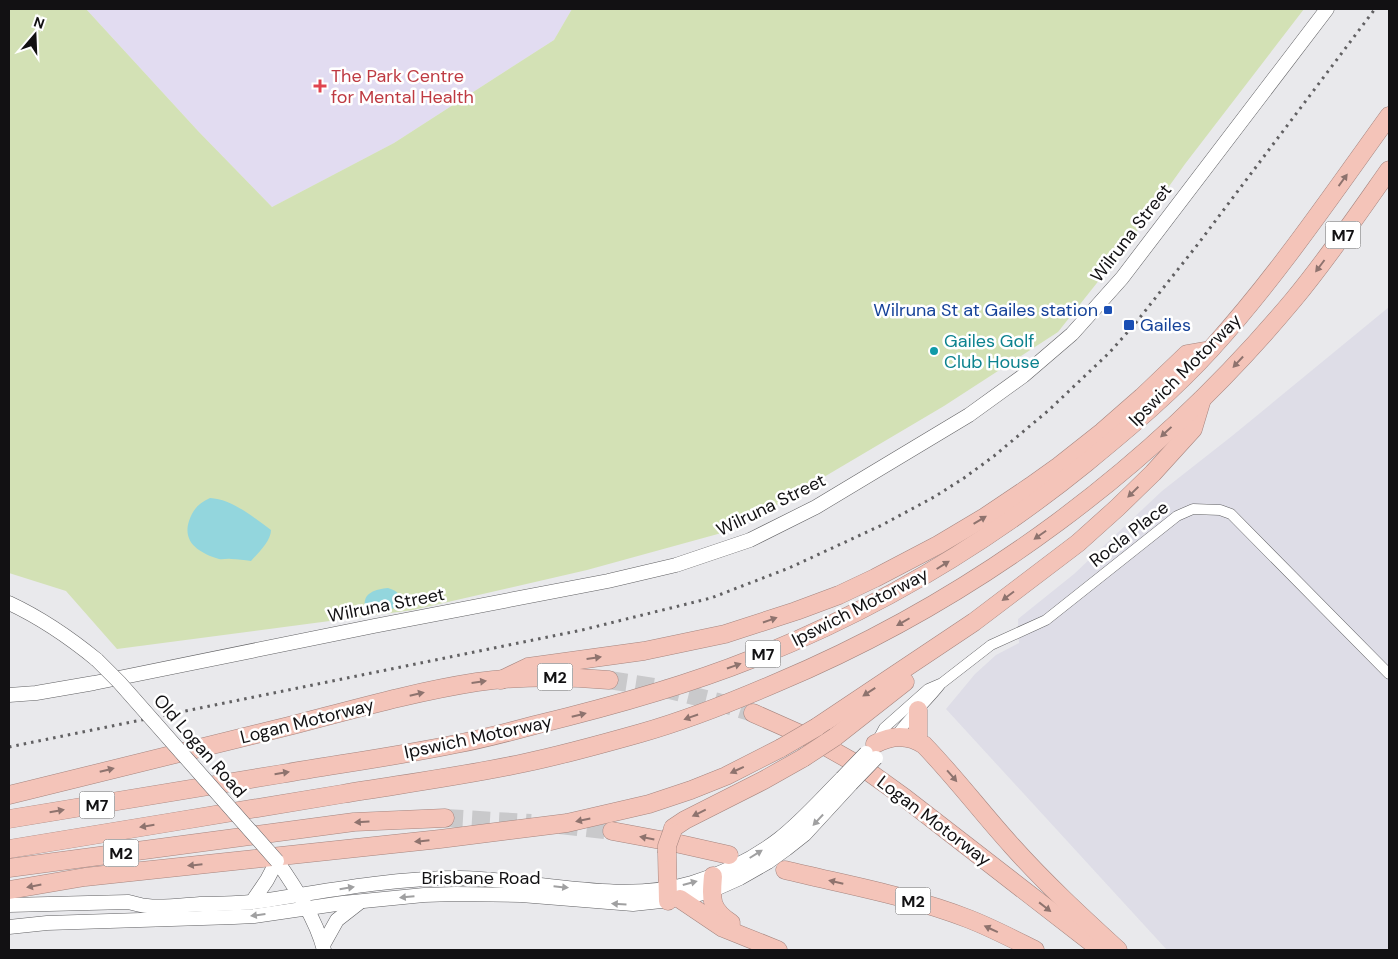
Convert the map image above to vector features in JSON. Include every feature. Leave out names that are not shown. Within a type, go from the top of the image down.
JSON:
[{"type":"highway","name":"Ipswich Motorway","points":[[9,819],[460,744],[593,711],[748,660],[810,634],[889,596],[976,544],[1052,490],[1162,398],[1210,350],[1262,289],[1389,116]]},
{"type":"highway","name":"Ipswich Motorway","points":[[9,849],[522,764],[692,717],[744,697],[841,655],[894,627],[990,570],[1073,512],[1152,445],[1202,399],[1251,348],[1295,298],[1337,244],[1389,170]]},
{"type":"highway","points":[[501,680],[528,668],[644,651],[725,634],[796,612],[839,595],[938,545],[985,517],[1059,466],[1102,432],[1188,354],[1210,350]]},
{"type":"highway","points":[[9,890],[85,877],[430,840],[567,823],[649,804],[726,776],[817,727],[925,656],[974,622],[1078,543],[1153,473],[1193,429],[1202,399]]},
{"type":"highway","points":[[778,950],[723,928],[672,896],[667,846],[672,832],[678,823],[764,780],[803,758],[835,736],[911,677],[925,656]]},
{"type":"highway","name":"Logan Motorway","points":[[9,794],[423,692],[478,682],[501,680],[554,677],[609,680]]},
{"type":"highway","points":[[918,710],[918,741]]},
{"type":"highway","name":"Logan Motorway","points":[[753,713],[816,741],[862,767],[938,823],[1101,950]]},
{"type":"highway","points":[[872,752],[882,740],[908,737],[918,741],[929,750],[1037,872],[1118,950]]},
{"type":"highway","name":"M2","points":[[9,868],[345,823],[445,818]]},
{"type":"highway","points":[[612,831],[729,855]]},
{"type":"highway","name":"M2","points":[[785,870],[915,901],[944,910],[971,920],[1035,950]]},
{"type":"highway","points":[[712,883],[713,902],[716,911],[720,916],[733,924],[741,935]]},
{"type":"main road","name":"Wilruna Street","points":[[9,695],[36,693],[94,683],[608,581],[668,567],[750,540],[816,507],[969,415],[1023,376],[1072,334],[1122,278],[1327,9]]},
{"type":"main road","name":"Old Logan Road","points":[[9,603],[53,626],[77,643],[119,682],[299,894],[314,924],[323,948]]},
{"type":"main road","name":"Brisbane Road","points":[[9,927],[47,923],[234,917],[424,895],[489,893],[633,904],[672,896],[712,883],[779,839],[846,781],[872,752]]},
{"type":"main road","points":[[252,902],[277,866]]},
{"type":"main road","name":"Brisbane Road","points":[[9,905],[128,902],[147,906],[252,902],[299,894],[443,878],[499,880],[609,891],[638,891],[672,896]]},
{"type":"main road","points":[[323,948],[337,920],[360,902]]},
{"type":"main road","points":[[9,919],[83,914],[147,906]]},
{"type":"street","name":"Rocla Place","points":[[895,737],[942,683],[991,645],[1046,620],[1177,516],[1193,509],[1220,510],[1232,514],[1389,674]]},
{"type":"street","name":"Rocla Place","points":[[872,752],[884,728],[928,689],[942,683]]},
{"type":"shaded area","name":"The Park Centre for Mental Health","points":[[86,9],[572,9],[554,40],[394,143],[272,207],[198,131]]},
{"type":"shaded area","points":[[1389,307],[1389,950],[1167,950],[946,709],[975,674],[996,655],[1019,643],[1018,619],[1074,574],[1162,491]]},
{"type":"green space","points":[[9,9],[86,9],[198,131],[272,207],[394,143],[554,40],[572,9],[1304,9],[1185,164],[1127,245],[1058,332],[944,406],[736,529],[587,570],[413,610],[117,649],[66,591],[9,573]]},
{"type":"water","points":[[210,498],[234,505],[250,514],[271,530],[267,543],[251,561],[219,559],[205,554],[190,541],[188,529],[192,513]]},
{"type":"water","points":[[388,588],[398,594],[400,599],[398,606],[382,611],[365,607],[368,595],[379,589]]},
{"type":"tunnel","points":[[609,680],[661,688],[753,713]]},
{"type":"tunnel","points":[[445,818],[531,823]]},
{"type":"tunnel","points":[[560,825],[612,831]]},
{"type":"railway","points":[[9,747],[582,630],[711,598],[789,568],[882,525],[934,497],[994,456],[1049,410],[1109,353],[1134,325],[1198,244],[1375,9]]},
{"type":"place","name":"The Park Centre for Mental Health","points":[[320,86]]},
{"type":"place","name":"Wilruna St at Gailes station","points":[[1108,310]]},
{"type":"place","name":"Gailes","points":[[1129,325]]},
{"type":"place","name":"Gailes Golf Club House","points":[[934,351]]}]
